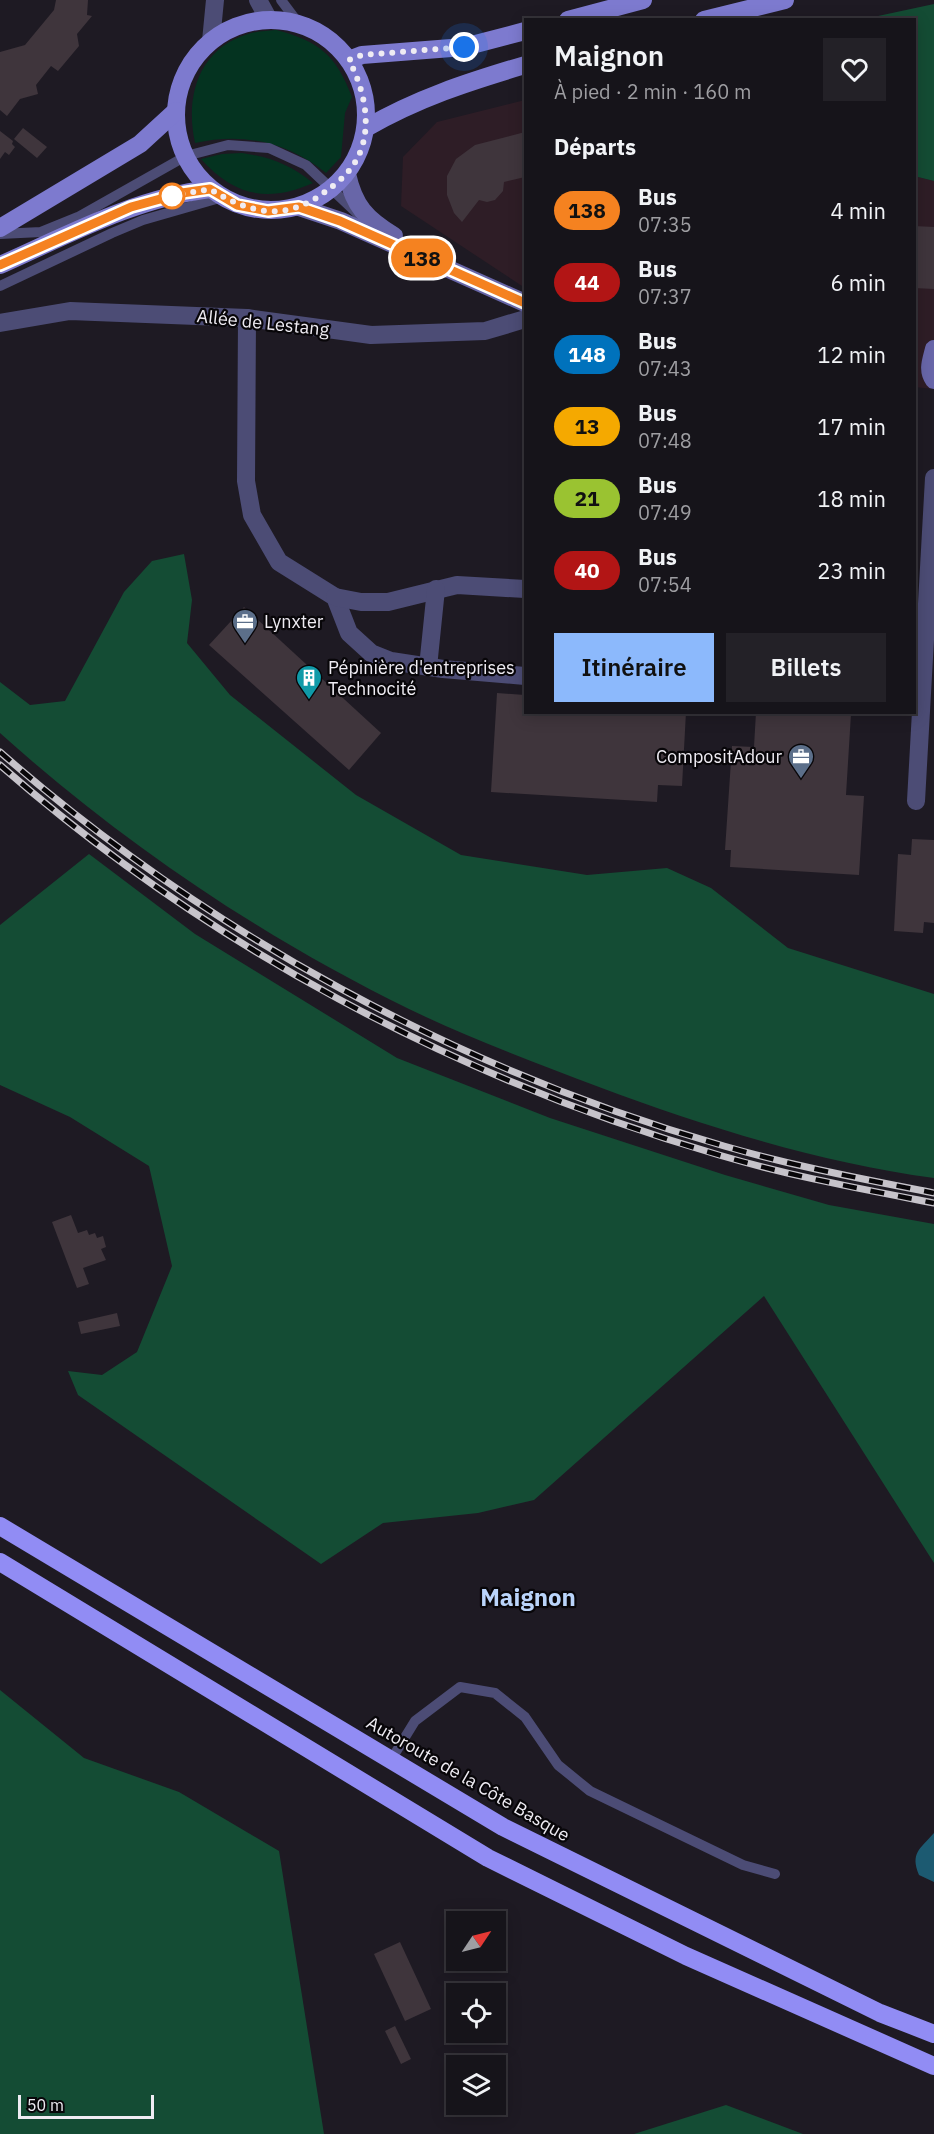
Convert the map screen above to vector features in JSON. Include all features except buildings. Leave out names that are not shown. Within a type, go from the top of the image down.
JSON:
[{"type":"highway","name":"Autoroute de la Côte Basque","points":[[0,1526],[503,1827],[880,2013],[934,2034]]},
{"type":"highway","points":[[0,1562],[488,1858],[686,1956],[934,2066]]},
{"type":"main road","points":[[576,18],[643,0]]},
{"type":"main road","points":[[712,18],[785,0]]},
{"type":"main road","points":[[269,20],[299,24],[318,33],[335,45],[349,60],[360,81],[366,104],[366,128],[362,147],[347,174],[331,188],[314,201],[299,207],[268,211],[237,205],[217,193],[191,167],[179,140],[176,111],[179,91],[186,72],[197,55],[211,41],[248,22],[269,20]]},
{"type":"main road","points":[[349,60],[362,55],[464,47],[524,31]]},
{"type":"main road","points":[[366,128],[399,109],[441,91],[524,65]]},
{"type":"main road","points":[[0,228],[140,144],[176,111]]},
{"type":"main road","points":[[347,174],[358,207],[376,225],[467,279]]},
{"type":"main road","points":[[0,265],[131,207],[182,193],[217,193]]},
{"type":"main road","points":[[299,207],[340,221],[524,303]]},
{"type":"street","points":[[211,41],[215,0]]},
{"type":"street","points":[[258,0],[269,20]]},
{"type":"street","name":"Allée de Lestang","points":[[0,323],[70,311],[247,318],[371,335],[485,331],[524,318]]},
{"type":"street","points":[[247,318],[246,481],[252,515],[279,562],[335,597],[361,602],[388,602],[457,585],[524,589]]},
{"type":"street","points":[[916,801],[920,613],[932,543],[934,478]]},
{"type":"street","points":[[428,667],[436,590]]},
{"type":"street","points":[[335,597],[349,633],[370,653],[391,661],[428,667],[524,676]]},
{"type":"lane","points":[[281,0],[299,24]]},
{"type":"lane","points":[[0,234],[41,232],[78,218],[186,156],[228,145],[269,148],[306,165],[353,211],[376,225]]},
{"type":"lane","points":[[0,286],[112,232],[217,193]]},
{"type":"lane","points":[[390,1760],[415,1721],[460,1687],[495,1693],[525,1717],[558,1765],[590,1791],[743,1865],[775,1874]]},
{"type":"shaded area","points":[[524,100],[524,287],[401,206],[403,157],[437,122]]},
{"type":"shaded area","points":[[916,176],[934,181],[934,389],[916,387]]},
{"type":"green space","points":[[934,4],[934,181],[916,176],[916,18],[869,18]]},
{"type":"green space","points":[[276,30],[304,39],[324,52],[339,70],[352,97],[345,113],[341,157],[326,173],[296,154],[264,142],[230,139],[195,143],[192,126],[194,92],[207,63],[217,51],[231,41],[251,33]]},
{"type":"green space","points":[[242,153],[280,163],[297,171],[313,183],[281,193],[252,192],[226,181],[201,159],[222,154]]},
{"type":"green space","points":[[184,554],[192,600],[187,643],[230,695],[356,795],[461,855],[587,875],[667,868],[711,888],[788,948],[934,994],[934,1178],[849,1163],[722,1129],[639,1102],[551,1069],[432,1020],[354,981],[301,951],[195,885],[94,812],[0,733],[0,682],[30,705],[65,701],[124,592],[152,561]]},
{"type":"green space","points":[[89,854],[195,934],[397,1058],[550,1118],[725,1175],[829,1205],[934,1224],[934,1563],[764,1296],[534,1500],[478,1513],[383,1523],[321,1564],[78,1395],[68,1371],[102,1375],[137,1352],[172,1266],[149,1166],[70,1117],[0,1085],[0,925]]},
{"type":"green space","points":[[0,1690],[84,1758],[179,1792],[279,1851],[324,2134],[0,2134]]},
{"type":"green space","points":[[726,2105],[803,2134],[634,2134]]},
{"type":"water","points":[[934,1833],[934,1882],[919,1875],[916,1868],[916,1856]]},
{"type":"railway","points":[[0,752],[80,818],[163,879],[250,936],[340,988],[433,1036],[528,1078],[625,1115],[750,1153],[934,1193]]},
{"type":"railway","points":[[0,765],[79,830],[162,891],[249,947],[338,999],[431,1046],[525,1087],[621,1124],[719,1155],[799,1176],[934,1203]]},
{"type":"bus line","name":"138","points":[[0,265],[131,207],[182,193],[210,189],[237,205],[268,211],[299,207],[340,221],[524,303]]},
{"type":"place","name":"Lynxter","points":[[245,645]]},
{"type":"place","name":"Pépinière d'entreprises Technocité","points":[[309,701]]},
{"type":"place","name":"CompositAdour","points":[[801,780]]},
{"type":"district","name":"Maignon","points":[[528,1598]]},
{"type":"route","points":[[172,196],[210,189],[237,205],[268,211],[299,207],[314,201],[347,174],[362,147],[366,128],[366,104],[360,81],[349,60],[362,55],[464,47]]}]
